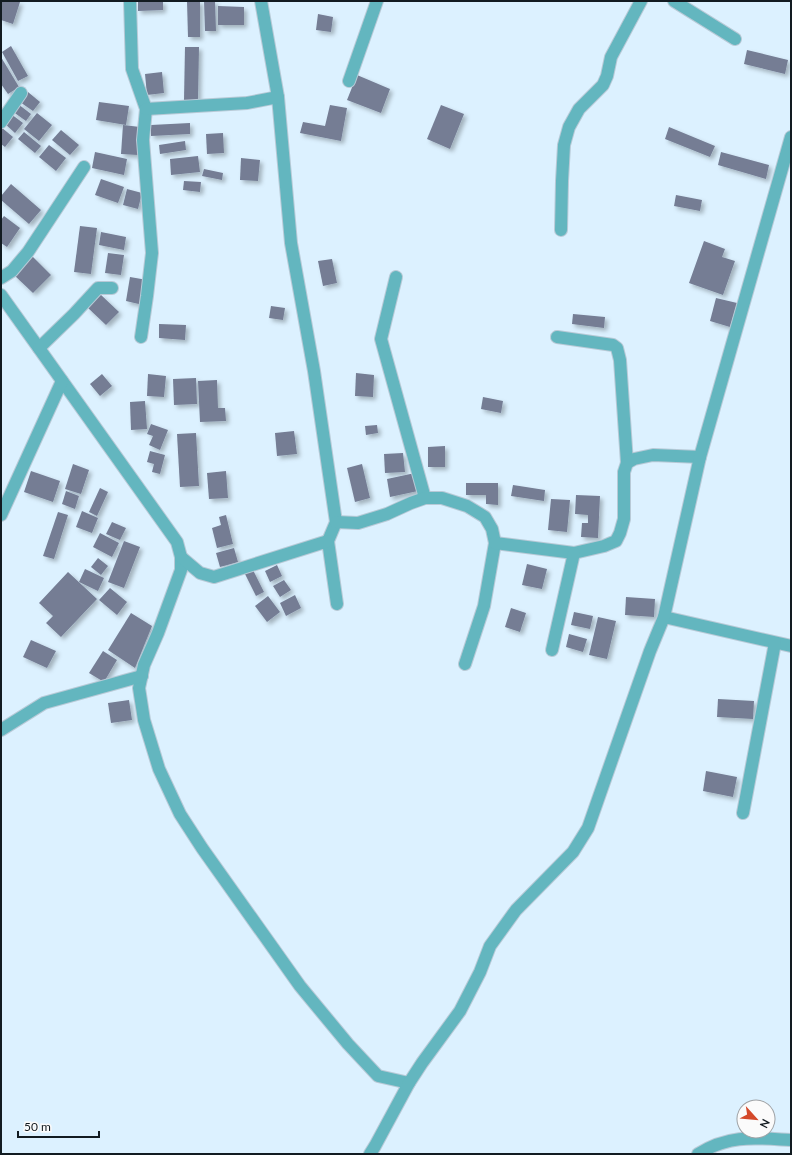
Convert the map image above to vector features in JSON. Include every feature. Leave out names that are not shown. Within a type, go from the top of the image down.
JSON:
[{"type":"street","points":[[130,1],[132,69],[146,109],[143,140],[152,253],[141,337]]},
{"type":"street","points":[[261,1],[278,97],[291,243],[314,371],[336,522],[328,541],[337,604]]},
{"type":"street","points":[[349,81],[378,1]]},
{"type":"street","points":[[561,230],[564,145],[569,127],[579,109],[603,85],[608,76],[612,57],[641,1]]},
{"type":"street","points":[[674,1],[735,39]]},
{"type":"street","points":[[1,122],[21,93]]},
{"type":"street","points":[[146,109],[247,103],[278,97]]},
{"type":"street","points":[[370,1154],[409,1083],[460,1011],[480,972],[490,946],[516,910],[573,852],[588,828],[650,651],[664,616],[700,457],[791,137]]},
{"type":"street","points":[[1,278],[12,272],[28,252],[84,167]]},
{"type":"street","points":[[396,277],[381,338],[425,498]]},
{"type":"street","points":[[39,348],[98,288],[112,288]]},
{"type":"street","points":[[1,295],[177,542],[181,557],[181,570],[178,583],[144,665],[139,688],[144,720],[159,769],[180,814],[202,848],[300,986],[348,1044],[378,1076],[409,1083]]},
{"type":"street","points":[[495,543],[574,553],[604,546],[616,541],[620,533],[624,519],[624,472],[627,463],[618,348],[613,345],[557,337]]},
{"type":"street","points":[[1,515],[62,381]]},
{"type":"street","points":[[627,463],[634,459],[653,455],[700,457]]},
{"type":"street","points":[[336,522],[358,523],[388,514],[425,498],[442,498],[455,502],[467,506],[485,517],[492,529],[495,543],[484,606],[465,664]]},
{"type":"street","points":[[181,557],[200,573],[214,577],[328,541]]},
{"type":"street","points":[[552,650],[574,553]]},
{"type":"street","points":[[664,616],[791,646]]},
{"type":"street","points":[[743,813],[775,643]]},
{"type":"street","points":[[1,730],[44,703],[142,676]]},
{"type":"street","points":[[698,1154],[733,1140],[751,1137],[791,1140]]},
{"type":"building","points":[[1,1],[20,2],[13,24],[1,20]]},
{"type":"building","points":[[163,1],[163,10],[138,11],[138,2]]},
{"type":"building","points":[[187,1],[200,1],[200,37],[188,37]]},
{"type":"building","points":[[204,1],[215,1],[216,31],[205,31]]},
{"type":"building","points":[[218,6],[244,7],[244,25],[218,25]]},
{"type":"building","points":[[318,14],[333,17],[331,32],[316,30]]},
{"type":"building","points":[[11,46],[28,76],[18,81],[2,52]]},
{"type":"building","points":[[185,47],[199,47],[198,100],[184,100]]},
{"type":"building","points":[[747,50],[788,60],[785,74],[744,64]]},
{"type":"building","points":[[1,57],[19,87],[8,94],[1,84]]},
{"type":"building","points":[[162,72],[164,93],[147,95],[145,74]]},
{"type":"building","points":[[357,75],[390,89],[381,113],[347,100]]},
{"type":"building","points":[[28,92],[40,102],[33,111],[20,102]]},
{"type":"building","points":[[99,102],[129,106],[126,125],[96,120]]},
{"type":"building","points":[[18,104],[31,114],[26,121],[12,111]]},
{"type":"building","points":[[330,105],[347,108],[341,141],[300,133],[303,122],[325,126]]},
{"type":"building","points":[[441,105],[464,114],[450,149],[427,139]]},
{"type":"building","points":[[37,113],[52,125],[39,141],[24,129]]},
{"type":"building","points":[[11,114],[23,123],[15,133],[4,123]]},
{"type":"building","points":[[190,123],[190,134],[151,136],[151,125]]},
{"type":"building","points":[[123,125],[140,127],[138,155],[121,154]]},
{"type":"building","points":[[1,127],[13,137],[5,147],[1,144]]},
{"type":"building","points":[[669,127],[715,146],[710,157],[665,139]]},
{"type":"building","points":[[61,130],[79,145],[70,155],[52,140]]},
{"type":"building","points":[[24,132],[41,146],[35,153],[18,139]]},
{"type":"building","points":[[223,133],[224,153],[207,154],[206,134]]},
{"type":"building","points":[[185,141],[186,150],[160,154],[159,145]]},
{"type":"building","points":[[49,145],[66,158],[56,171],[39,157]]},
{"type":"building","points":[[95,152],[127,159],[124,175],[92,168]]},
{"type":"building","points":[[721,152],[769,165],[766,179],[718,165]]},
{"type":"building","points":[[198,156],[200,172],[171,175],[170,159]]},
{"type":"building","points":[[241,158],[260,160],[258,181],[240,180]]},
{"type":"building","points":[[204,169],[223,173],[222,180],[202,176]]},
{"type":"building","points":[[101,179],[124,187],[118,203],[95,195]]},
{"type":"building","points":[[184,181],[201,182],[200,192],[183,190]]},
{"type":"building","points":[[11,184],[41,210],[29,224],[1,200],[1,196]]},
{"type":"building","points":[[127,189],[142,193],[138,209],[123,205]]},
{"type":"building","points":[[676,195],[702,200],[700,211],[674,206]]},
{"type":"building","points":[[4,216],[20,228],[7,247],[1,243],[1,220]]},
{"type":"building","points":[[80,226],[97,228],[91,274],[74,272]]},
{"type":"building","points":[[101,232],[126,237],[124,250],[99,245]]},
{"type":"building","points":[[704,241],[725,249],[722,257],[735,261],[723,295],[689,283]]},
{"type":"building","points":[[108,253],[124,255],[121,275],[105,273]]},
{"type":"building","points":[[32,256],[51,275],[33,293],[14,275]]},
{"type":"building","points":[[332,259],[337,283],[323,286],[318,261]]},
{"type":"building","points":[[130,277],[147,280],[143,305],[126,301]]},
{"type":"building","points":[[100,294],[119,312],[106,325],[87,307]]},
{"type":"building","points":[[716,298],[737,303],[730,327],[710,321]]},
{"type":"building","points":[[271,306],[285,308],[283,320],[269,318]]},
{"type":"building","points":[[573,314],[605,317],[604,328],[572,324]]},
{"type":"building","points":[[159,324],[186,325],[185,340],[159,338]]},
{"type":"building","points":[[356,373],[374,375],[373,397],[355,396]]},
{"type":"building","points":[[102,374],[112,386],[100,396],[90,384]]},
{"type":"building","points":[[148,374],[166,376],[164,397],[147,396]]},
{"type":"building","points":[[196,378],[197,404],[174,405],[173,379]]},
{"type":"building","points":[[217,380],[218,408],[225,408],[226,421],[200,422],[198,381]]},
{"type":"building","points":[[483,397],[503,401],[501,413],[481,409]]},
{"type":"building","points":[[145,401],[147,429],[131,430],[130,402]]},
{"type":"building","points":[[151,424],[168,430],[160,450],[149,445],[153,436],[147,434]]},
{"type":"building","points":[[377,425],[378,433],[366,435],[365,426]]},
{"type":"building","points":[[294,431],[297,454],[277,456],[275,433]]},
{"type":"building","points":[[196,433],[199,486],[180,487],[177,434]]},
{"type":"building","points":[[445,446],[445,467],[428,467],[428,447]]},
{"type":"building","points":[[150,451],[165,455],[160,474],[152,472],[154,464],[147,462]]},
{"type":"building","points":[[403,453],[405,472],[385,473],[384,454]]},
{"type":"building","points":[[73,464],[89,470],[81,494],[65,489]]},
{"type":"building","points":[[362,464],[370,498],[355,502],[347,468]]},
{"type":"building","points":[[31,471],[60,481],[53,502],[24,492]]},
{"type":"building","points":[[226,471],[228,498],[209,499],[207,473]]},
{"type":"building","points":[[415,473],[418,491],[390,497],[387,479]]},
{"type":"building","points":[[466,483],[498,483],[498,505],[486,504],[486,495],[466,495]]},
{"type":"building","points":[[513,485],[545,490],[544,501],[511,496]]},
{"type":"building","points":[[100,488],[108,492],[97,516],[89,512]]},
{"type":"building","points":[[66,491],[79,496],[75,509],[62,504]]},
{"type":"building","points":[[576,495],[600,496],[598,538],[581,537],[582,523],[588,523],[588,515],[575,514]]},
{"type":"building","points":[[551,499],[570,500],[567,532],[548,530]]},
{"type":"building","points":[[82,511],[98,518],[92,533],[76,527]]},
{"type":"building","points":[[58,512],[68,515],[54,559],[43,556]]},
{"type":"building","points":[[226,515],[233,544],[217,548],[212,528],[221,525],[219,517]]},
{"type":"building","points":[[112,522],[126,528],[120,540],[106,534]]},
{"type":"building","points":[[100,533],[119,543],[112,557],[93,547]]},
{"type":"building","points":[[124,541],[140,547],[124,588],[108,582]]},
{"type":"building","points":[[234,548],[238,562],[220,567],[216,553]]},
{"type":"building","points":[[98,558],[108,566],[101,575],[91,567]]},
{"type":"building","points":[[527,564],[547,569],[542,589],[522,585]]},
{"type":"building","points":[[277,565],[282,576],[270,582],[265,571]]},
{"type":"building","points":[[85,569],[104,578],[98,591],[79,582]]},
{"type":"building","points":[[253,570],[264,592],[256,596],[245,574]]},
{"type":"building","points":[[68,572],[97,599],[61,637],[46,623],[53,616],[39,603]]},
{"type":"building","points":[[284,580],[291,590],[280,597],[273,586]]},
{"type":"building","points":[[110,588],[127,602],[117,615],[99,600]]},
{"type":"building","points":[[295,595],[301,608],[286,616],[280,603]]},
{"type":"building","points":[[268,596],[280,612],[267,622],[255,606]]},
{"type":"building","points":[[626,597],[655,599],[654,617],[625,615]]},
{"type":"building","points":[[511,608],[526,613],[520,632],[505,627]]},
{"type":"building","points":[[574,612],[593,616],[590,629],[571,625]]},
{"type":"building","points":[[131,613],[152,626],[135,668],[108,650]]},
{"type":"building","points":[[598,617],[616,621],[607,659],[589,655]]},
{"type":"building","points":[[569,634],[587,639],[583,652],[566,647]]},
{"type":"building","points":[[31,640],[56,651],[47,668],[23,657]]},
{"type":"building","points":[[103,651],[117,660],[104,682],[89,673]]},
{"type":"building","points":[[718,699],[754,701],[753,719],[717,717]]},
{"type":"building","points":[[129,700],[132,720],[111,723],[108,703]]},
{"type":"building","points":[[706,771],[737,777],[733,797],[703,791]]}]
